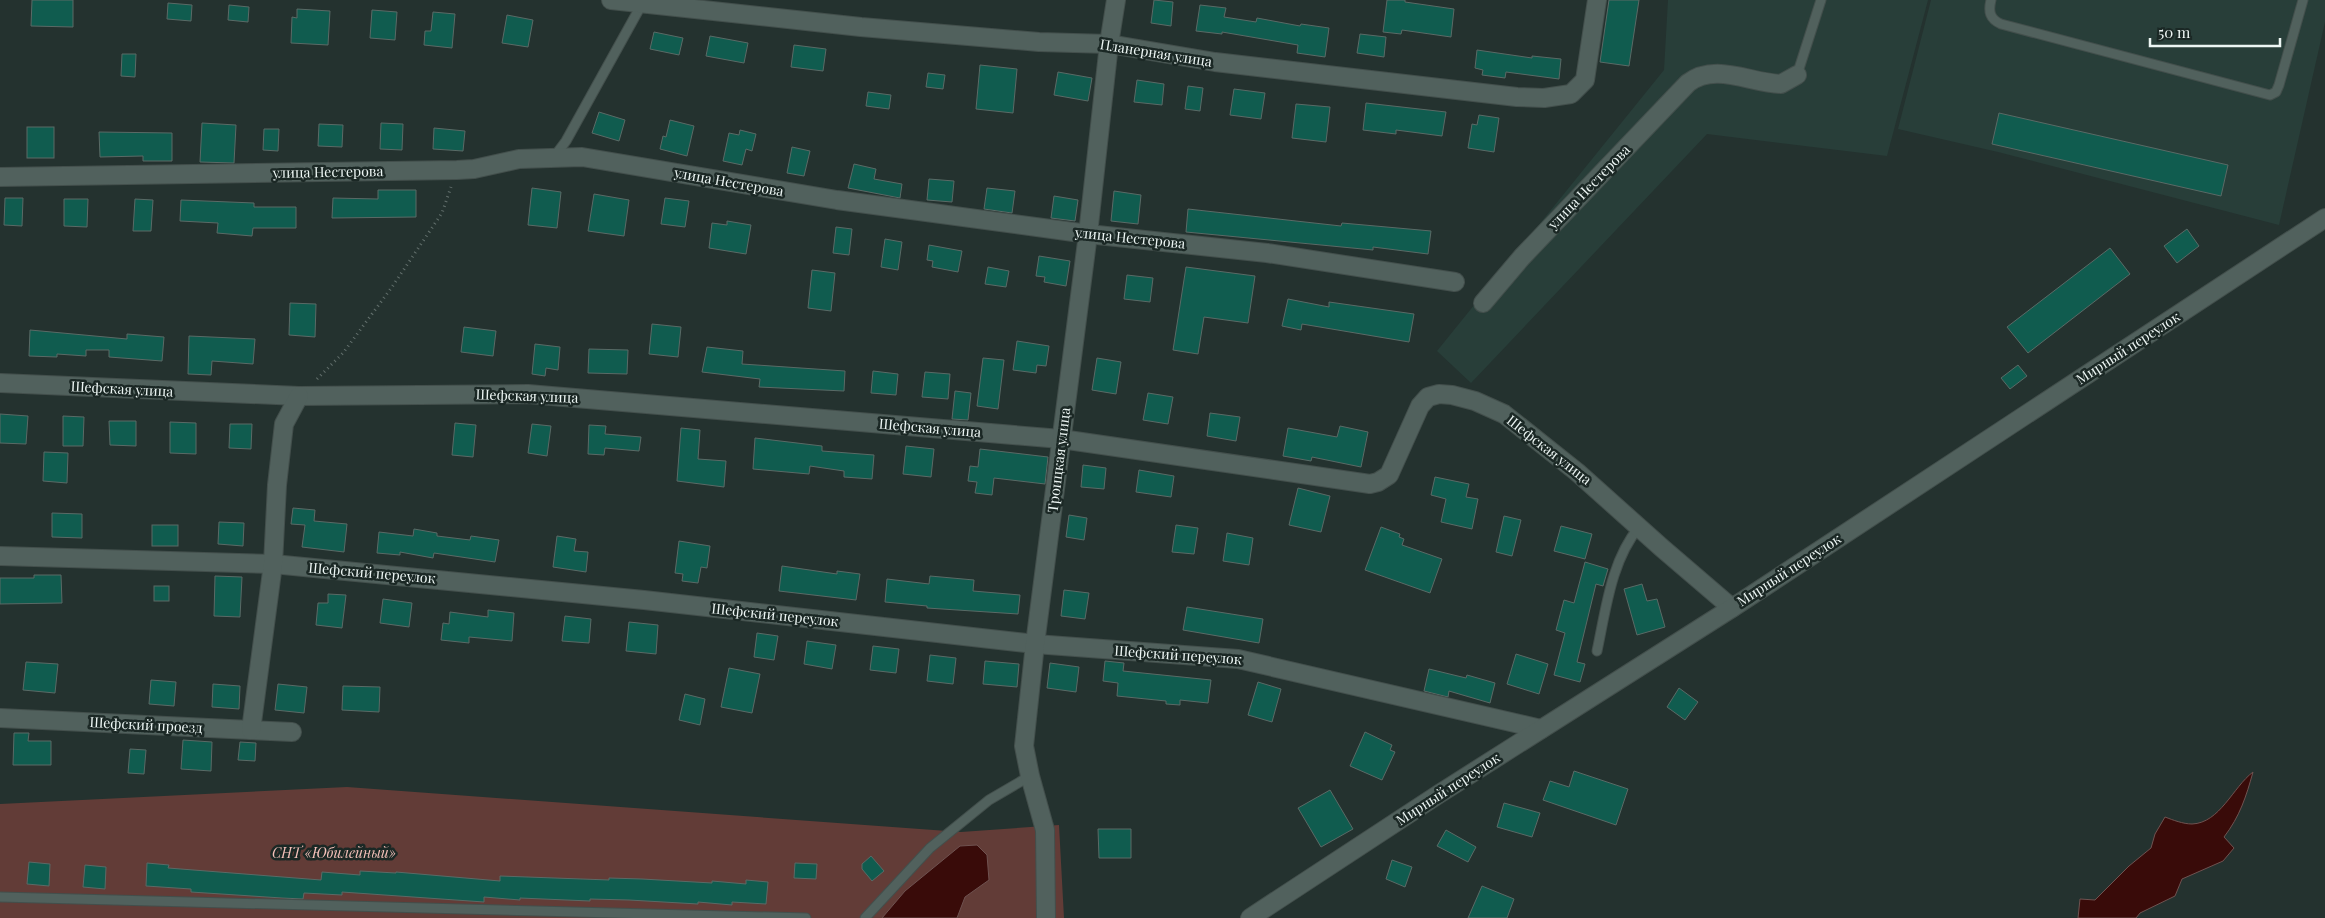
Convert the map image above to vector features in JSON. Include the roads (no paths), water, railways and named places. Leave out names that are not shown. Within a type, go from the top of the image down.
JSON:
[{"type":"street","name":"Планерная улица","points":[[611,0],[644,1],[870,27],[1039,42],[1109,44],[1215,62],[1517,97],[1544,98],[1571,94],[1585,80],[1597,0]]},
{"type":"street","name":"Троицкая улица","points":[[1046,918],[1045,830],[1024,746],[1034,644],[1088,234],[1109,44],[1116,0]]},
{"type":"street","name":"улица Нестерова","points":[[1483,303],[1529,250],[1688,83],[1699,74],[1716,73],[1781,84],[1797,75]]},
{"type":"street","name":"улица Нестерова","points":[[0,177],[458,170],[474,169],[519,159],[582,157],[837,200],[1088,234],[1268,254],[1455,282]]},
{"type":"street","name":"Мирный переулок","points":[[1250,918],[1732,608],[2325,218]]},
{"type":"street","name":"Шефская улица","points":[[0,383],[299,396],[528,394],[1061,439],[1370,484],[1378,482],[1389,475],[1420,406],[1428,397],[1439,394],[1452,395],[1475,401],[1504,414],[1578,472],[1732,608]]},
{"type":"street","points":[[251,730],[273,564],[277,485],[284,424],[299,396]]},
{"type":"street","name":"Шефский переулок","points":[[0,556],[273,564],[654,601],[1034,644],[1251,660],[1542,729]]},
{"type":"street","name":"Шефский проезд","points":[[0,718],[292,732]]},
{"type":"lane","points":[[1797,75],[1821,0]]},
{"type":"lane","points":[[1991,0],[1990,14],[1993,20],[2001,24],[2270,95],[2276,92],[2279,85],[2303,0]]},
{"type":"lane","points":[[554,157],[566,141],[644,1]]},
{"type":"lane","points":[[1597,651],[1615,574],[1627,543],[1639,527]]},
{"type":"lane","points":[[865,918],[930,848],[989,800],[1030,776]]},
{"type":"lane","points":[[0,897],[806,918]]},
{"type":"park label","name":"СНТ «Юбилейный»","points":[[334,853]]}]
